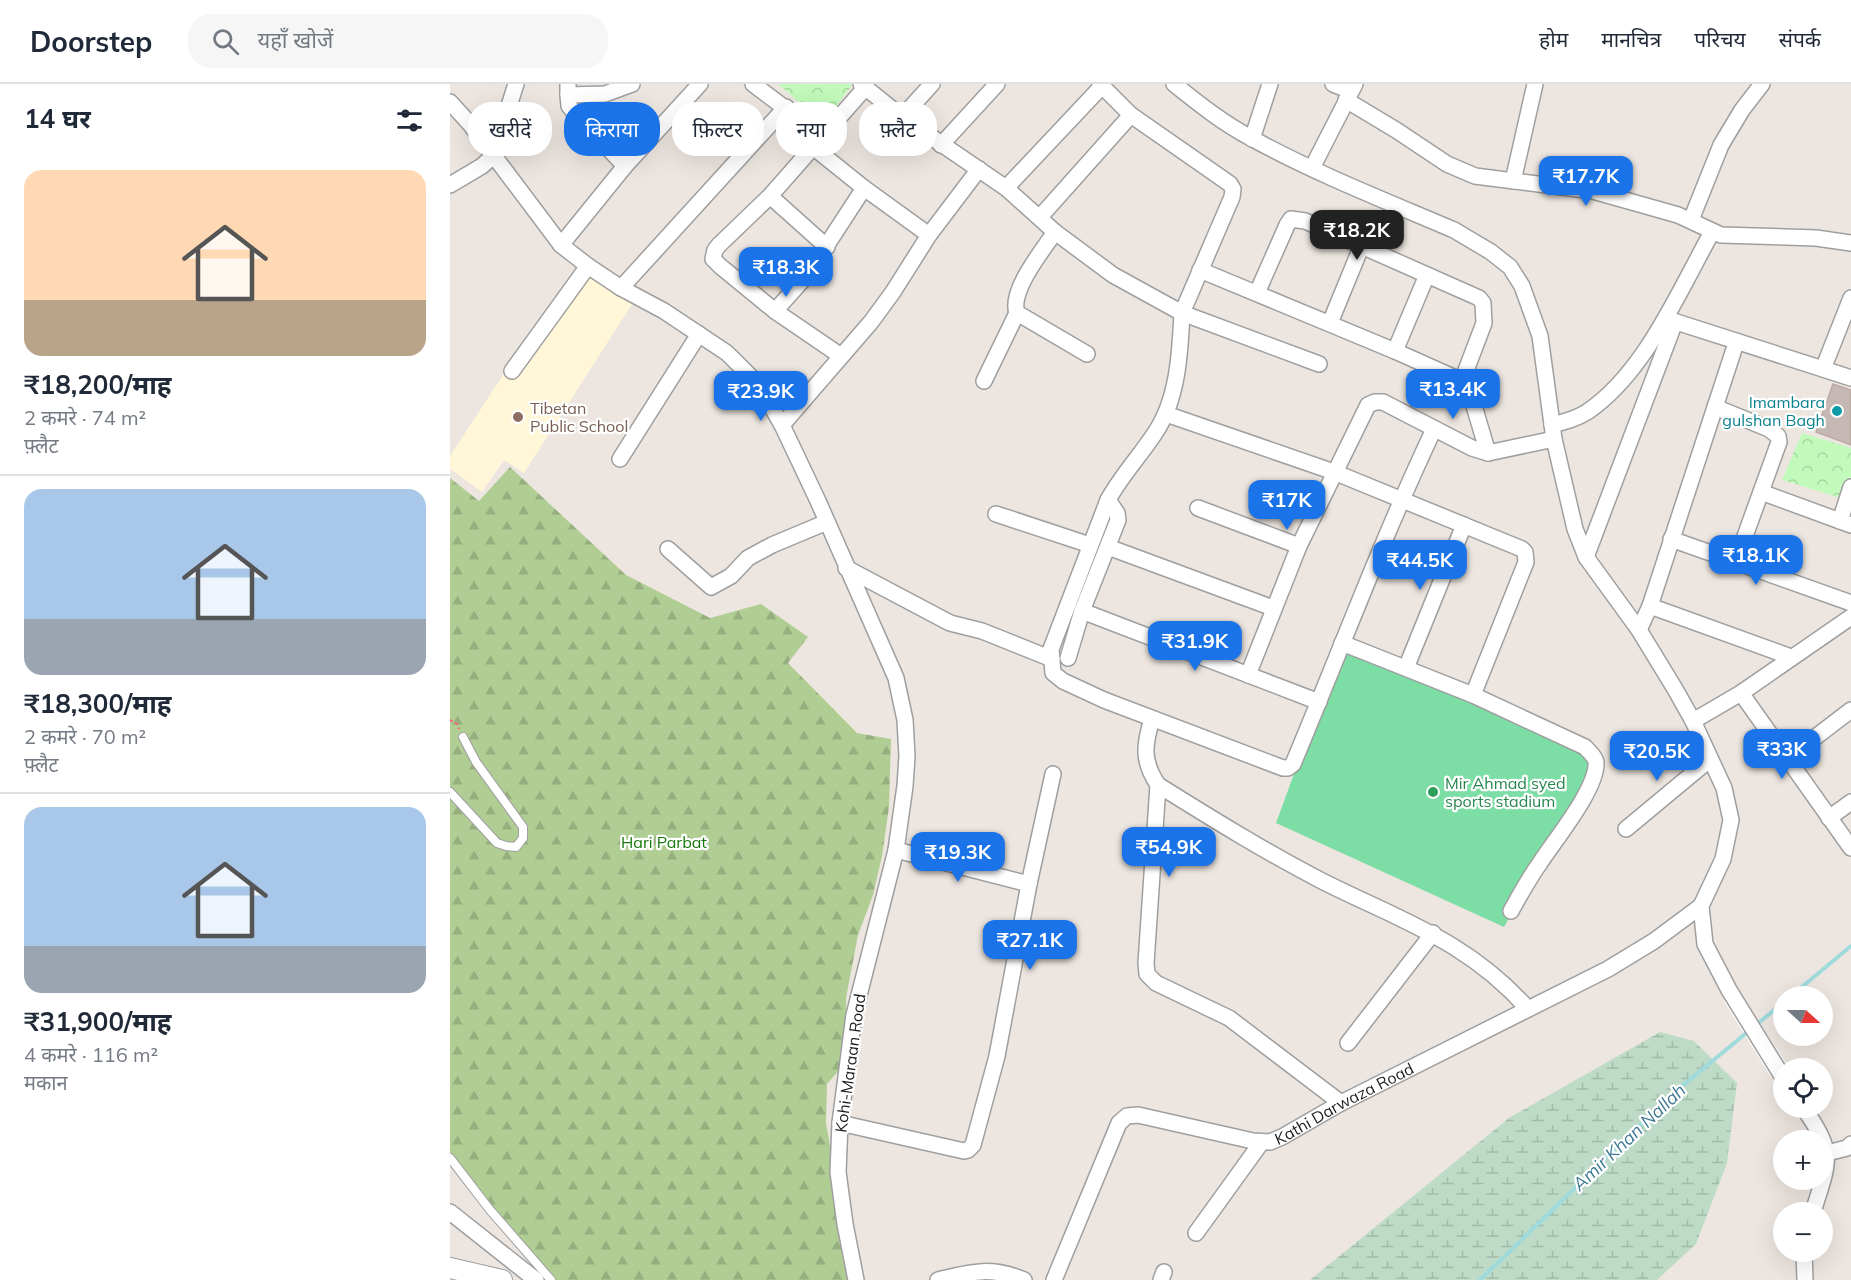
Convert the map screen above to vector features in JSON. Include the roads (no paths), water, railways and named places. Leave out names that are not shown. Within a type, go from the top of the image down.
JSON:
[{"type":"street","points":[[510,102],[516,84]]},
{"type":"street","points":[[626,166],[569,106],[568,90],[605,94],[632,84]]},
{"type":"street","points":[[561,245],[626,166],[700,84]]},
{"type":"street","points":[[753,84],[779,102]]},
{"type":"street","points":[[916,102],[932,84]]},
{"type":"street","points":[[941,145],[998,84]]},
{"type":"street","points":[[1174,84],[1213,114],[1252,139],[1454,230],[1491,252],[1510,267],[1522,286],[1540,336],[1553,432],[1575,529],[1586,557],[1639,630],[1693,722],[1724,788],[1731,820],[1723,859],[1701,906],[1705,944],[1729,990],[1773,1062]]},
{"type":"street","points":[[1252,139],[1270,84]]},
{"type":"street","points":[[1333,84],[1351,92],[1459,171],[1475,176],[1593,192],[1691,220],[1712,232],[1731,236],[1816,238],[1851,243]]},
{"type":"street","points":[[1513,181],[1535,84]]},
{"type":"street","points":[[1691,220],[1721,145],[1742,110],[1762,84]]},
{"type":"street","points":[[1006,188],[1101,85],[1131,115],[1230,184],[1233,189],[1232,197],[1182,313],[1174,381],[1166,414],[1108,500],[1051,649],[1053,673],[1063,681],[1152,719],[1288,768],[1293,764],[1401,499],[1434,429]]},
{"type":"street","points":[[847,106],[863,86],[883,102]]},
{"type":"street","points":[[1312,168],[1351,92]]},
{"type":"street","name":"Kohi-Maraan Road","points":[[450,102],[468,122]]},
{"type":"street","points":[[1040,217],[1131,115]]},
{"type":"street","points":[[621,288],[776,118]]},
{"type":"street","points":[[937,142],[1006,188],[1055,231],[1113,275],[1182,313],[1319,364]]},
{"type":"street","points":[[450,185],[482,166],[493,156]]},
{"type":"street","name":"Kohi-Maraan Road","points":[[493,156],[561,245],[621,288],[727,353],[759,385],[782,425],[896,678],[905,720],[907,756],[905,786],[896,850],[854,1015],[840,1123],[838,1172],[856,1280]]},
{"type":"street","points":[[806,156],[770,196],[715,250],[713,259],[775,311],[841,356]]},
{"type":"street","points":[[832,156],[864,188],[929,235]]},
{"type":"street","points":[[782,425],[871,322],[929,235],[979,169]]},
{"type":"street","points":[[775,311],[808,274],[864,188]]},
{"type":"street","points":[[770,196],[827,247]]},
{"type":"street","points":[[1257,293],[1291,219],[1305,221],[1362,245],[1479,298],[1483,303],[1484,322],[1462,381]]},
{"type":"street","points":[[984,381],[1017,313],[1015,302],[1018,290],[1055,231]]},
{"type":"street","points":[[1586,557],[1670,320],[1712,232]]},
{"type":"street","points":[[1330,323],[1362,245]]},
{"type":"street","points":[[512,371],[588,266]]},
{"type":"street","points":[[1200,270],[1330,323],[1462,381],[1469,388],[1488,453]]},
{"type":"street","points":[[1395,351],[1427,275]]},
{"type":"street","points":[[1823,369],[1851,297]]},
{"type":"street","points":[[1017,313],[1087,354]]},
{"type":"street","points":[[1248,675],[1299,546],[1368,405],[1383,402],[1393,406],[1472,448],[1488,453],[1553,432],[1586,413],[1620,383],[1670,320]]},
{"type":"street","points":[[1670,320],[1851,378]]},
{"type":"street","points":[[620,459],[699,334]]},
{"type":"street","points":[[1639,630],[1650,606],[1736,343]]},
{"type":"street","points":[[1715,407],[1769,429],[1778,436],[1779,442],[1736,561]]},
{"type":"street","points":[[1166,414],[1334,472],[1522,549],[1527,557],[1473,695]]},
{"type":"street","points":[[1761,492],[1845,523],[1851,487]]},
{"type":"street","points":[[1068,658],[1082,611],[1118,516],[1108,500]]},
{"type":"street","points":[[1198,508],[1299,546]]},
{"type":"street","points":[[996,514],[1090,545]]},
{"type":"street","points":[[668,549],[711,587],[731,576],[748,558],[772,545],[827,522]]},
{"type":"street","points":[[1406,668],[1464,525]]},
{"type":"street","points":[[1671,539],[1851,603]]},
{"type":"street","points":[[1108,547],[1273,608]]},
{"type":"street","points":[[846,568],[950,623],[982,631],[1052,659]]},
{"type":"street","points":[[1650,606],[1791,657]]},
{"type":"street","points":[[1082,611],[1319,702]]},
{"type":"street","points":[[1693,722],[1741,693],[1851,617]]},
{"type":"street","points":[[1342,643],[1473,695],[1585,747],[1596,761],[1594,775],[1584,797],[1538,865],[1511,911]]},
{"type":"street","points":[[1741,693],[1851,848]]},
{"type":"street","points":[[1787,759],[1851,710]]},
{"type":"street","points":[[1152,719],[1146,739],[1146,755],[1149,771],[1158,784],[1256,845],[1320,880],[1456,946],[1510,988],[1528,1009]]},
{"type":"street","points":[[1626,829],[1710,760]]},
{"type":"street","points":[[840,1123],[964,1151],[973,1145],[997,1056],[1029,884],[1053,774]]},
{"type":"street","points":[[1158,784],[1146,963],[1148,974],[1156,983],[1229,1018],[1341,1103]]},
{"type":"street","points":[[1829,818],[1851,802]]},
{"type":"street","points":[[896,850],[1029,884]]},
{"type":"street","name":"Kathi Darwaza Road","points":[[1054,1280],[1119,1123],[1127,1116],[1151,1117],[1261,1143],[1270,1142],[1341,1103],[1608,969],[1654,941],[1701,906]]},
{"type":"street","points":[[1348,1043],[1433,933]]},
{"type":"street","points":[[1196,1233],[1261,1143]]},
{"type":"street","points":[[1833,1152],[1850,1148]]},
{"type":"street","points":[[450,1212],[536,1280]]},
{"type":"street","points":[[1804,1262],[1804,1280]]},
{"type":"street","points":[[450,1268],[502,1280]]},
{"type":"street","points":[[938,1280],[984,1270],[998,1271],[1024,1280]]},
{"type":"lane","points":[[450,792],[498,843],[516,847],[523,838],[522,827],[517,817],[476,762],[463,737]]},
{"type":"lane","points":[[450,1158],[490,1210],[551,1280]]},
{"type":"waterway","name":"Amir Khan Nallah","points":[[1803,986],[1851,946]]},
{"type":"waterway","name":"Amir Khan Nallah","points":[[1756,1025],[1773,1011]]},
{"type":"waterway","name":"Amir Khan Nallah","points":[[1480,1280],[1670,1096],[1750,1030]]},
{"type":"place","name":"Imambara gulshan Bagh","points":[[1837,411]]},
{"type":"place","name":"Tibetan Public School","points":[[518,417]]},
{"type":"place","name":"Mir Ahmad syed sports stadium","points":[[1433,792]]},
{"type":"park label","name":"Hari Parbat","points":[[664,842]]}]
